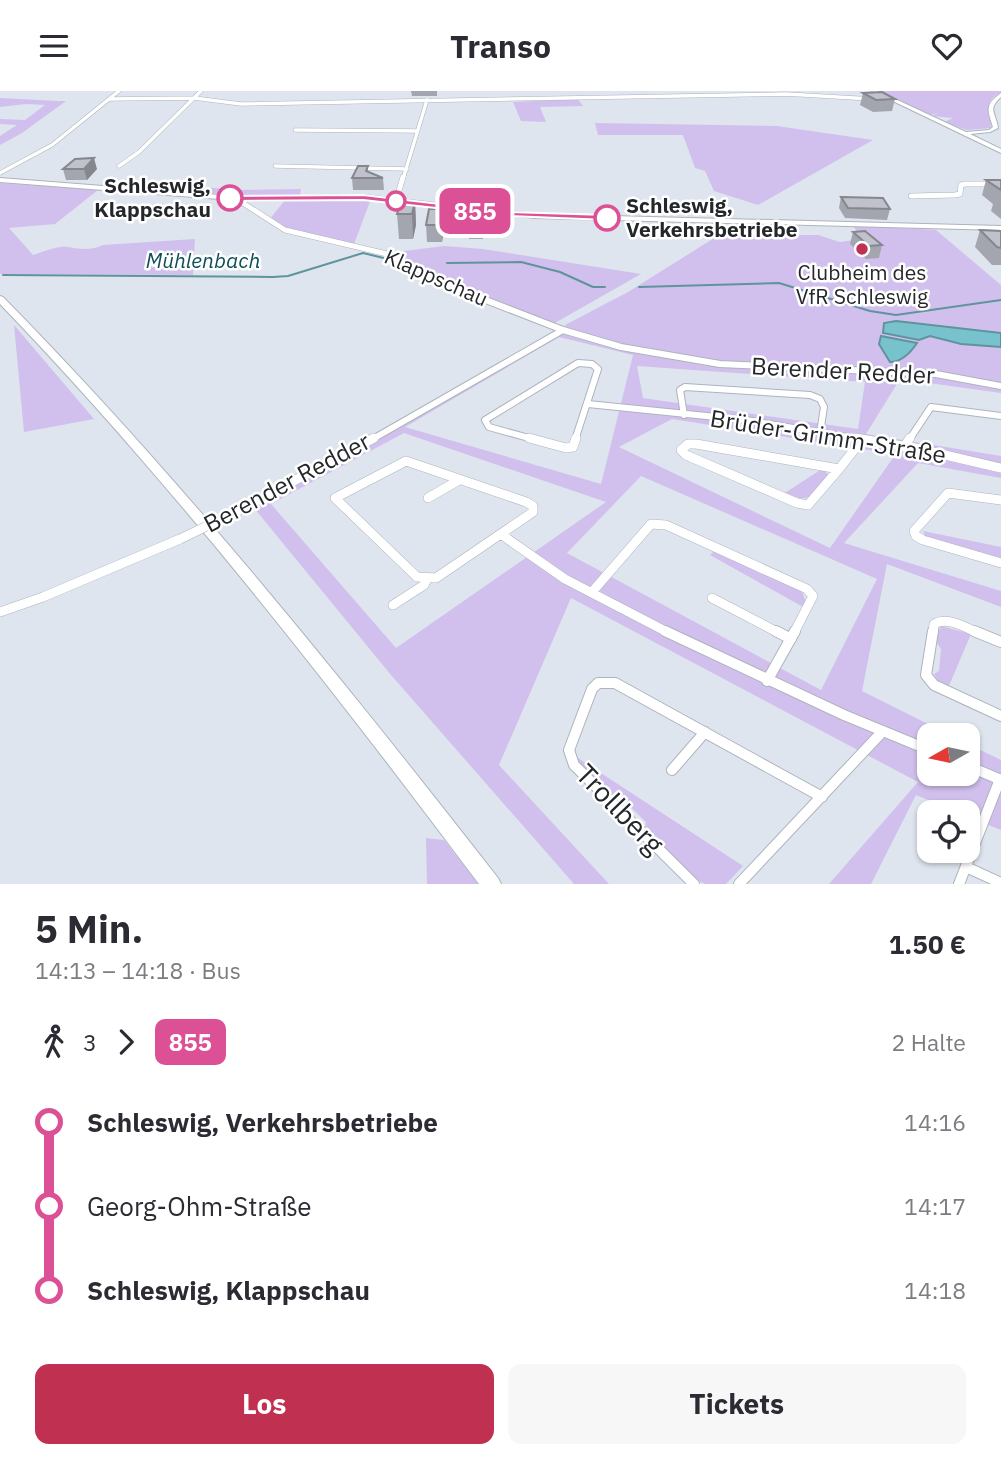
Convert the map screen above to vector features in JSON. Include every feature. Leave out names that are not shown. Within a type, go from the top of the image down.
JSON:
[{"type":"main road","points":[[0,299],[56,355],[167,482],[332,681],[491,884]]},
{"type":"street","points":[[0,173],[52,145],[120,91]]},
{"type":"street","points":[[119,166],[139,152],[201,91]]},
{"type":"street","points":[[874,91],[1001,151]]},
{"type":"street","points":[[109,99],[194,98],[241,104],[729,93],[892,99]]},
{"type":"street","points":[[965,133],[985,132],[996,127],[990,111],[991,104],[1001,94]]},
{"type":"street","points":[[866,98],[882,95]]},
{"type":"street","points":[[396,201],[427,100]]},
{"type":"street","points":[[295,130],[418,131]]},
{"type":"street","points":[[275,166],[407,169]]},
{"type":"street","points":[[0,180],[245,199],[352,197],[474,211],[561,217],[1001,227]]},
{"type":"street","points":[[911,196],[955,195],[960,194],[961,185],[965,184],[1001,184]]},
{"type":"street","name":"Klappschau","points":[[245,199],[243,203],[276,227],[387,254],[468,294],[559,328]]},
{"type":"street","name":"Berender Redder","points":[[0,612],[43,597],[180,539],[236,512],[329,464],[559,328],[621,347],[700,362],[784,369],[936,374],[1001,386]]},
{"type":"street","points":[[578,363],[592,363],[598,369],[588,404],[578,438],[573,447],[566,449],[489,427],[485,423],[485,420],[510,403],[578,363]]},
{"type":"street","points":[[684,415],[679,394],[685,387],[810,395],[820,399],[824,407],[820,433]]},
{"type":"street","name":"Brüder-Grimm-Straße","points":[[588,404],[746,421],[904,447],[1001,468]]},
{"type":"street","points":[[904,447],[915,426],[931,407],[1001,417]]},
{"type":"street","points":[[839,469],[696,444],[681,450],[686,455],[797,503],[808,505],[839,469],[862,440]]},
{"type":"street","points":[[406,461],[459,480],[533,506],[533,512],[445,572],[427,579],[417,577],[335,498],[406,461]]},
{"type":"street","points":[[428,498],[459,480]]},
{"type":"street","points":[[1001,500],[948,493],[914,531],[916,536],[923,540],[1001,563]]},
{"type":"street","points":[[592,592],[651,524],[666,526],[807,589],[813,596],[812,602],[767,681]]},
{"type":"street","points":[[502,535],[565,579],[767,681],[917,745]]},
{"type":"street","points":[[393,605],[424,585],[427,579]]},
{"type":"street","points":[[712,598],[791,639]]},
{"type":"street","points":[[1001,642],[949,621],[938,621],[934,624],[926,675],[934,685],[1001,716]]},
{"type":"street","name":"Trollberg","points":[[694,884],[574,765],[569,750],[592,689],[598,683],[615,683],[822,797]]},
{"type":"street","points":[[739,884],[883,731]]},
{"type":"street","points":[[672,770],[705,733]]},
{"type":"street","points":[[959,884],[1000,779],[980,771]]},
{"type":"street","points":[[966,867],[1001,883]]},
{"type":"shaded area","points":[[880,91],[1001,92],[989,104],[991,128],[967,130],[944,122],[953,118],[932,116],[938,113],[930,115]]},
{"type":"shaded area","points":[[0,98],[66,101],[22,133],[0,145],[0,136],[17,125],[0,124],[0,119],[25,120],[45,105],[0,107]]},
{"type":"shaded area","points":[[578,99],[583,106],[540,107],[546,122],[521,121],[513,102]]},
{"type":"shaded area","points":[[595,123],[777,126],[873,140],[758,205],[714,191],[705,171],[695,168],[683,135],[598,135]]},
{"type":"shaded area","points":[[0,183],[98,190],[55,224],[9,228],[33,255],[60,247],[89,249],[103,245],[195,239],[193,275],[0,274]]},
{"type":"shaded area","points":[[167,184],[237,190],[301,189],[300,195],[248,196],[161,189]]},
{"type":"shaded area","points":[[371,199],[354,244],[288,229],[269,220],[285,200]]},
{"type":"shaded area","points":[[853,225],[936,230],[1001,285],[1001,383],[932,372],[725,363],[644,351],[566,328],[565,325],[628,292],[719,235],[818,235],[840,242],[861,239]]},
{"type":"shaded area","points":[[444,246],[483,249],[641,274],[553,324],[469,292],[389,253]]},
{"type":"shaded area","points":[[14,325],[94,419],[24,432]]},
{"type":"shaded area","points":[[564,334],[619,349],[717,366],[925,376],[1001,388],[1001,393],[900,379],[866,434],[1001,456],[1001,478],[918,463],[844,543],[1001,591],[1001,607],[887,564],[862,691],[926,723],[917,723],[917,781],[571,598],[499,765],[609,884],[574,884],[391,675],[254,508],[397,429],[552,337]],"holes":[[[559,337],[633,355],[601,484],[405,427]],[[637,366],[865,382],[858,429],[643,398]],[[672,419],[895,454],[895,455],[830,548],[619,447]],[[404,433],[606,502],[396,648],[271,504]],[[641,476],[877,579],[821,690],[567,553]]]},
{"type":"shaded area","points":[[822,469],[829,475],[810,497],[783,494]]},
{"type":"shaded area","points":[[923,531],[1001,547],[1001,561],[925,536]]},
{"type":"shaded area","points":[[715,550],[761,574],[769,574],[801,589],[806,602],[803,607],[710,555]]},
{"type":"shaded area","points":[[941,626],[971,634],[948,688],[940,684],[934,674],[939,671],[941,649],[935,640]]},
{"type":"shaded area","points":[[980,750],[1001,760],[1001,830],[980,822],[980,800],[928,800],[916,795],[871,884],[829,884],[917,783],[917,786],[980,786]]},
{"type":"shaded area","points":[[575,756],[743,866],[726,884],[705,884],[697,880],[645,829],[646,822],[619,796],[611,796]]},
{"type":"shaded area","points":[[426,838],[444,840],[478,884],[427,884]]},
{"type":"water","points":[[896,321],[1001,333],[1001,347],[961,344],[930,336],[919,340],[883,333],[884,323]]},
{"type":"water","points":[[881,336],[917,343],[902,358],[890,362],[879,344]]},
{"type":"building","points":[[882,92],[895,99],[876,100],[863,93]]},
{"type":"building","points":[[94,158],[84,169],[63,169],[75,159]]},
{"type":"building","points":[[358,166],[368,166],[366,171],[383,178],[352,178]]},
{"type":"building","points":[[986,180],[1001,180],[1001,190]]},
{"type":"building","points":[[841,197],[883,198],[890,209],[848,208]]},
{"type":"building","points":[[401,201],[415,201],[412,214],[397,214]]},
{"type":"building","points":[[429,209],[444,209],[441,225],[426,225]]},
{"type":"building","points":[[469,209],[483,210],[483,222],[468,222]]},
{"type":"building","points":[[980,230],[1001,231],[1001,248],[997,247]]},
{"type":"building","points":[[865,231],[882,245],[869,246],[853,232]]},
{"type":"waterway","name":"Mühlenbach","points":[[3,275],[273,277],[288,276],[363,253],[400,262]]},
{"type":"waterway","name":"Mühlenbach","points":[[447,263],[521,262],[560,272],[593,287],[605,287]]},
{"type":"waterway","name":"Mühlenbach","points":[[639,287],[779,283],[870,311],[896,315],[1001,300]]},
{"type":"bus line","name":"855","points":[[230,198],[363,197],[509,214],[607,218]]},
{"type":"place","name":"Schleswig, Klappschau","points":[[230,198]]},
{"type":"place","name":"Schleswig, Verkehrsbetriebe","points":[[607,218]]},
{"type":"place","name":"Clubheim des VfR Schleswig","points":[[862,249]]}]
